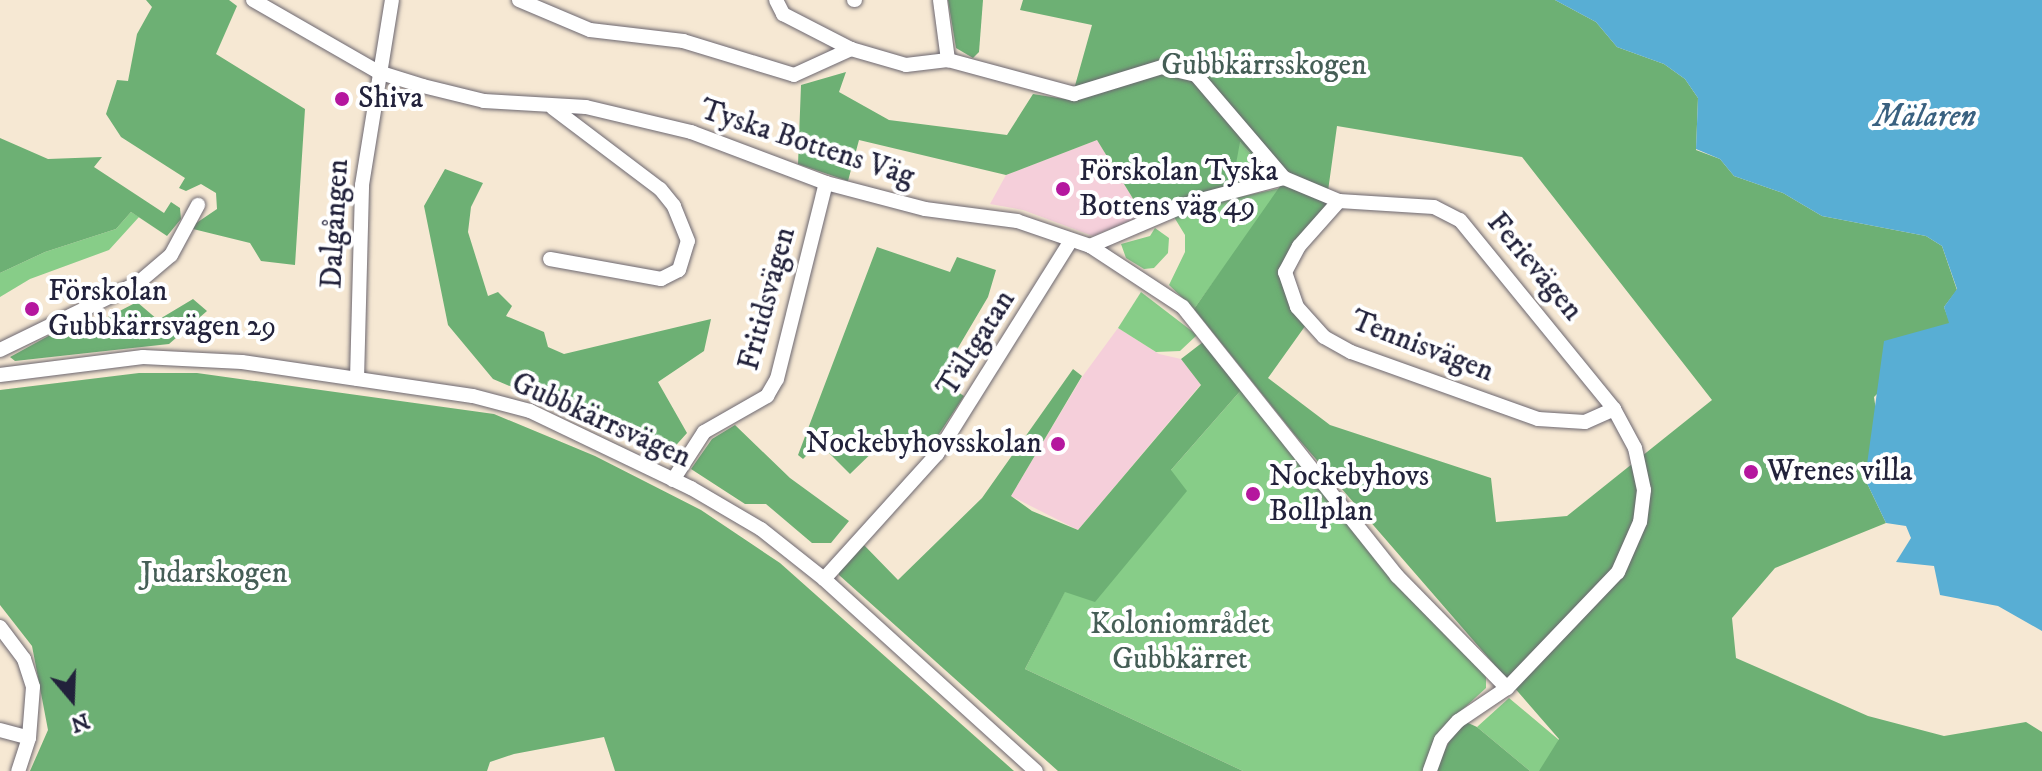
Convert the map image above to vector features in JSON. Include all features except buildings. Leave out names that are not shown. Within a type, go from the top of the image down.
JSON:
[{"type":"street","name":"Tyska Bottens Väg","points":[[253,0],[378,72],[484,101],[553,108],[586,107],[691,132],[826,183],[925,209],[1017,221],[1090,246],[1183,307],[1397,576],[1507,688]]},
{"type":"street","name":"Dalgången","points":[[357,379],[362,185],[392,0]]},
{"type":"street","points":[[519,0],[590,30],[683,41],[794,75],[851,49]]},
{"type":"street","name":"Ferievägen","points":[[776,0],[783,14],[851,49],[906,65],[948,60],[1074,94],[1162,67],[1196,75],[1284,178],[1339,201],[1434,207],[1460,220],[1614,409],[1635,448],[1644,490],[1632,543],[1618,572],[1507,688],[1458,721],[1441,740],[1430,771]]},
{"type":"street","points":[[940,0],[948,60]]},
{"type":"street","points":[[550,259],[661,279],[679,270],[688,241],[674,206],[660,189],[553,108]]},
{"type":"street","points":[[1090,246],[1193,202],[1284,178]]},
{"type":"street","name":"Fritidsvägen","points":[[673,480],[704,432],[767,396],[777,379],[826,183]]},
{"type":"street","name":"Tennisvägen","points":[[1339,201],[1299,246],[1285,272],[1297,307],[1311,327],[1351,352],[1538,419],[1585,422],[1614,409]]},
{"type":"street","points":[[0,350],[149,276],[171,255],[198,205]]},
{"type":"street","name":"Tältgatan","points":[[824,579],[937,454],[1071,240]]},
{"type":"street","name":"Gubbkärrsvägen","points":[[0,375],[143,357],[242,362],[473,396],[530,411],[673,480],[761,529],[824,579],[1036,771]]},
{"type":"street","points":[[0,627],[24,659],[33,687],[29,738],[18,771]]},
{"type":"street","points":[[0,730],[29,738]]},
{"type":"shaded area","name":"Förskolan Tyska Bottens väg 49","points":[[1097,140],[1143,215],[1093,236],[1023,210],[990,204],[1006,175]]},
{"type":"shaded area","points":[[1118,328],[1159,354],[1181,359],[1201,384],[1078,530],[1011,496],[1082,377]]},
{"type":"green space","points":[[146,0],[229,0],[237,6],[216,54],[305,109],[295,265],[261,261],[250,243],[189,228],[217,209],[216,193],[201,184],[186,191],[179,188],[185,178],[121,137],[106,114],[117,80],[128,81],[137,34],[152,7]]},
{"type":"green space","points":[[948,0],[983,0],[979,52],[973,58],[956,48]]},
{"type":"green space","name":"Gubbkärrsskogen","points":[[1023,0],[1555,0],[1596,22],[1617,47],[1664,64],[1685,79],[1698,98],[1696,150],[1720,159],[1734,176],[1783,193],[1822,216],[1926,236],[1942,246],[1957,290],[1944,307],[1950,323],[1874,397],[1877,417],[1865,479],[1886,523],[1775,568],[1732,618],[1736,658],[1868,716],[1944,736],[2026,722],[2042,732],[2042,771],[1539,771],[1559,739],[1295,435],[1194,309],[1290,172],[1263,167],[1240,142],[1232,186],[1143,215],[1097,140],[1006,175],[859,140],[848,181],[798,164],[801,85],[846,72],[839,92],[889,120],[1007,135],[1033,94],[1071,100],[1092,25],[1020,10]],"holes":[[[1337,126],[1522,157],[1712,400],[1567,516],[1496,522],[1491,478],[1330,425],[1268,378],[1308,322],[1286,273],[1337,194],[1328,191]]]},
{"type":"green space","points":[[0,138],[48,159],[102,157],[94,167],[164,213],[171,202],[180,208],[181,219],[167,236],[131,212],[116,229],[45,252],[0,273]]},
{"type":"green space","points":[[1239,141],[1263,167],[1261,177],[1232,186]]},
{"type":"green space","points":[[445,169],[483,183],[471,207],[468,232],[488,296],[498,292],[512,306],[506,316],[544,332],[548,347],[564,354],[711,319],[704,351],[658,382],[687,433],[669,453],[493,379],[448,325],[424,206]]},
{"type":"green space","points":[[1281,188],[1194,309],[1169,285],[1185,252],[1185,235],[1174,217],[1197,206]]},
{"type":"green space","points":[[131,212],[139,217],[109,250],[30,279],[0,297],[0,273],[45,252],[116,229]]},
{"type":"green space","points":[[1155,228],[1169,238],[1168,253],[1154,268],[1144,269],[1126,258],[1121,244],[1150,236]]},
{"type":"green space","points":[[877,247],[950,272],[957,257],[996,270],[988,297],[939,380],[964,396],[939,434],[918,455],[898,436],[887,446],[883,442],[850,474],[819,443],[803,459],[798,455]]},
{"type":"green space","points":[[1141,292],[1197,335],[1180,351],[1156,352],[1118,328]]},
{"type":"green space","points":[[193,299],[207,311],[169,344],[15,361],[10,357],[72,323],[77,333],[137,302],[158,320]]},
{"type":"green space","points":[[1203,342],[1242,389],[1171,470],[1187,491],[1095,602],[1065,592],[1025,669],[1243,771],[1058,771],[839,575],[839,567],[863,544],[898,580],[982,498],[1073,369],[1082,376],[1011,496],[1032,511],[1078,530],[1201,385],[1181,359]]},
{"type":"green space","name":"Judarskogen","points":[[139,373],[197,373],[494,414],[595,456],[701,510],[780,563],[1014,771],[615,771],[604,737],[514,754],[490,762],[487,771],[30,771],[48,730],[32,646],[0,605],[0,390]]},
{"type":"green space","name":"Koloniområdet Gubbkärret","points":[[1242,389],[1486,675],[1486,688],[1439,731],[1423,771],[1243,771],[1025,669],[1065,591]]},
{"type":"green space","points":[[735,425],[790,478],[849,521],[831,543],[812,543],[766,504],[745,504],[691,469],[712,439]]},
{"type":"green space","points":[[1509,698],[1559,740],[1639,771],[1530,771],[1477,727]]},
{"type":"green space","points":[[1466,722],[1477,727],[1530,771],[1434,771],[1452,736]]},
{"type":"water","name":"Mälaren","points":[[1555,0],[2042,0],[2042,631],[1998,606],[1940,595],[1934,566],[1896,562],[1911,538],[1906,526],[1886,523],[1865,479],[1884,341],[1949,323],[1944,307],[1957,289],[1942,246],[1926,236],[1822,216],[1783,193],[1734,176],[1720,159],[1696,149],[1698,98],[1685,79],[1664,64],[1617,47],[1596,22]]},
{"type":"place","name":"Shiva","points":[[342,99]]},
{"type":"place","name":"Förskolan Tyska Bottens väg 49","points":[[1063,189]]},
{"type":"place","name":"Förskolan Gubbkärrsvägen 29","points":[[32,309]]},
{"type":"place","name":"Nockebyhovsskolan","points":[[1058,444]]},
{"type":"place","name":"Wrenes villa","points":[[1751,472]]},
{"type":"place","name":"Nockebyhovs Bollplan","points":[[1253,494]]}]
